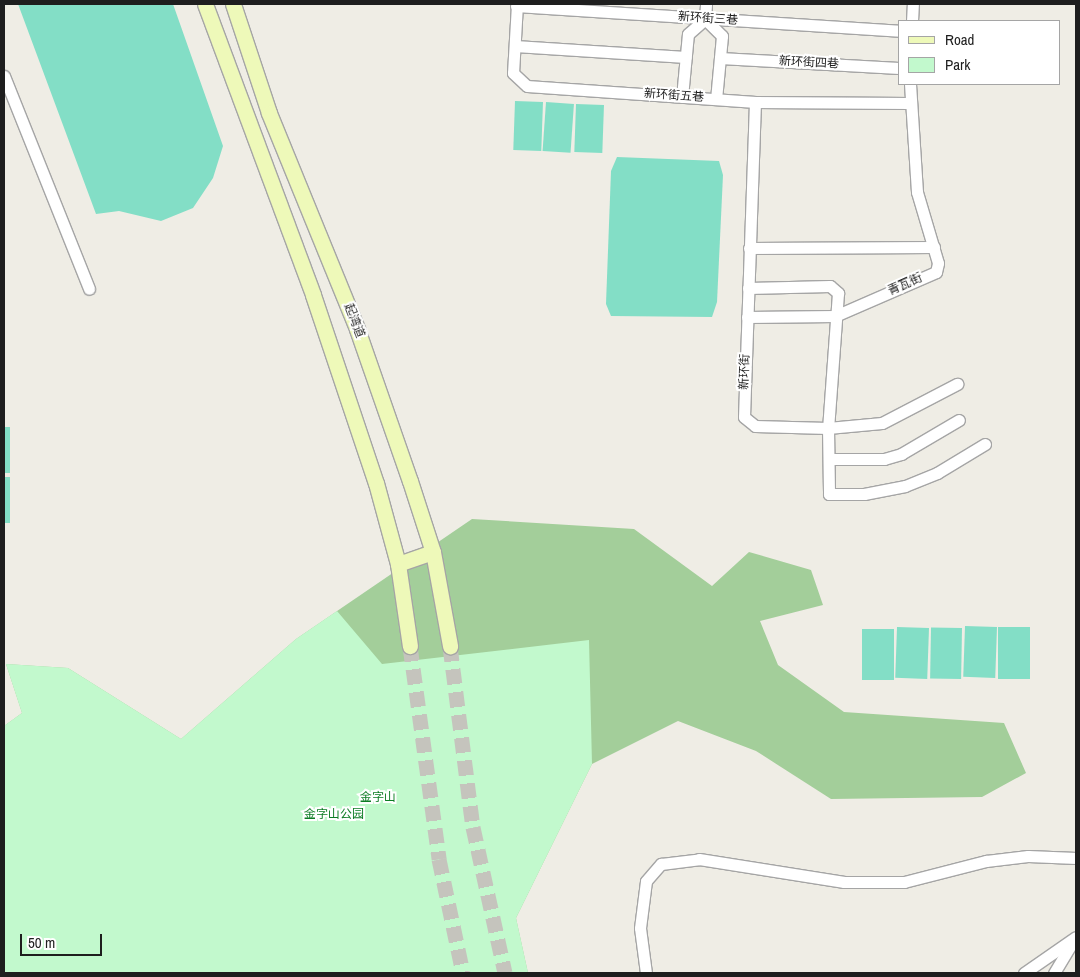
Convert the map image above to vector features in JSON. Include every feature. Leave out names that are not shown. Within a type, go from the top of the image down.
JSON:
[{"type":"main road","points":[[205,4],[313,295],[376,484],[398,564],[410,646]]},
{"type":"main road","name":"起湾道","points":[[232,4],[269,113],[357,329],[433,552],[450,646]]},
{"type":"main road","points":[[398,564],[433,552]]},
{"type":"street","points":[[682,97],[688,34],[705,18],[706,4]]},
{"type":"street","points":[[912,20],[913,4]]},
{"type":"street","name":"新环街三巷","points":[[517,5],[898,31]]},
{"type":"street","name":"新环街五巷","points":[[517,5],[513,73],[527,86],[754,102],[910,103]]},
{"type":"street","points":[[705,18],[722,36],[716,99]]},
{"type":"street","points":[[515,46],[686,57]]},
{"type":"street","name":"新环街四巷","points":[[720,58],[898,68]]},
{"type":"street","points":[[4,76],[89,289]]},
{"type":"street","name":"青瓦街","points":[[747,318],[836,316],[936,272],[938,263],[917,192],[910,85]]},
{"type":"street","name":"新环街","points":[[754,102],[744,417],[754,426],[828,428],[882,423],[957,384]]},
{"type":"street","points":[[750,248],[934,247]]},
{"type":"street","points":[[748,288],[830,286],[838,293],[828,428],[829,494],[864,494],[905,486],[937,474],[985,444]]},
{"type":"street","points":[[829,459],[866,461],[892,456],[959,420]]},
{"type":"street","points":[[646,973],[640,928],[646,880],[661,864],[699,859],[844,882],[904,882],[986,861],[1028,856],[1076,858]]},
{"type":"street","points":[[1024,973],[1076,937]]},
{"type":"street","points":[[1054,973],[1076,937]]},
{"type":"green space","points":[[18,4],[173,4],[223,146],[213,178],[193,208],[161,221],[119,211],[96,214]]},
{"type":"green space","points":[[515,101],[543,102],[541,151],[513,150]]},
{"type":"green space","points":[[546,102],[574,104],[571,153],[543,151]]},
{"type":"green space","points":[[576,104],[604,105],[602,153],[574,152]]},
{"type":"green space","points":[[617,157],[719,161],[723,175],[717,302],[712,317],[611,316],[606,304],[611,171]]},
{"type":"green space","points":[[4,427],[10,427],[10,473],[4,473]]},
{"type":"green space","points":[[4,477],[10,477],[10,523],[4,523]]},
{"type":"green space","name":"金字山公园","points":[[472,519],[634,529],[712,586],[749,552],[811,570],[823,605],[760,621],[778,665],[844,712],[1004,723],[1026,773],[982,797],[831,799],[756,751],[678,721],[592,764],[516,918],[528,973],[4,973],[4,726],[22,713],[6,664],[68,668],[181,739],[296,639]]},
{"type":"green space","name":"金字山公园","points":[[337,611],[382,664],[589,640],[592,764],[516,918],[528,973],[4,973],[4,726],[22,713],[6,664],[68,668],[181,739],[296,639]]},
{"type":"green space","points":[[965,626],[997,627],[995,678],[963,677]]},
{"type":"green space","points":[[965,626],[997,627],[995,678],[963,677]]},
{"type":"green space","points":[[897,627],[929,628],[927,679],[895,678]]},
{"type":"green space","points":[[931,627],[962,628],[961,679],[930,678]]},
{"type":"green space","points":[[862,629],[894,629],[894,680],[862,680]]},
{"type":"tunnel","points":[[410,646],[439,859],[463,973]]},
{"type":"tunnel","points":[[450,646],[473,827],[505,973]]},
{"type":"park label","name":"金字山","points":[[378,798]]}]
